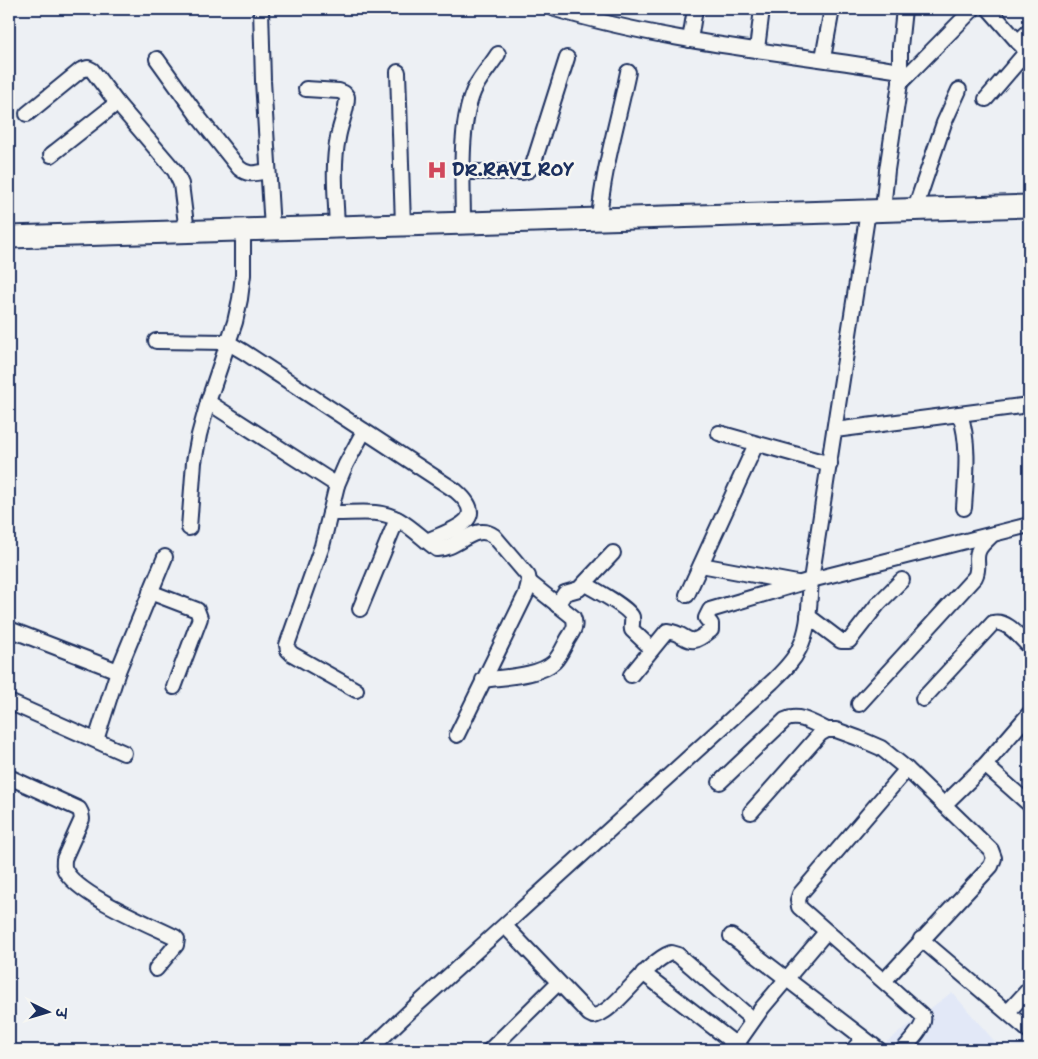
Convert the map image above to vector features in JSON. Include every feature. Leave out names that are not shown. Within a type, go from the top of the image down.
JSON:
[{"type":"main road","points":[[9,238],[1029,206]]},
{"type":"street","points":[[261,9],[267,172],[272,229]]},
{"type":"street","points":[[555,9],[631,29],[690,40],[823,58],[900,77]]},
{"type":"street","points":[[690,40],[695,9]]},
{"type":"street","points":[[757,49],[762,9]]},
{"type":"street","points":[[823,58],[832,9]]},
{"type":"street","points":[[369,1050],[772,682],[787,667],[799,650],[805,634],[808,616],[806,582],[830,464],[876,211],[887,170],[900,77],[900,47],[904,9]]},
{"type":"street","points":[[900,77],[973,9]]},
{"type":"street","points":[[990,9],[1025,49]]},
{"type":"street","points":[[986,99],[1025,49],[1029,31]]},
{"type":"street","points":[[464,223],[464,136],[468,110],[476,87],[498,54]]},
{"type":"street","points":[[463,172],[522,172],[529,170],[534,165],[567,58]]},
{"type":"street","points":[[157,59],[200,119],[239,168],[244,173],[250,174],[267,172]]},
{"type":"street","points":[[27,114],[84,68],[92,70],[117,103],[175,171],[182,184],[187,232]]},
{"type":"street","points":[[398,72],[403,225]]},
{"type":"street","points":[[599,219],[604,176],[619,119],[628,72]]},
{"type":"street","points":[[306,89],[339,91],[347,97],[335,161],[337,227]]},
{"type":"street","points":[[915,209],[944,123],[958,90]]},
{"type":"street","points":[[50,156],[117,103]]},
{"type":"street","points":[[189,528],[194,462],[208,402],[240,299],[243,275],[243,230]]},
{"type":"street","points":[[156,340],[227,342],[456,491],[466,500],[470,508],[469,517],[463,524],[427,540]]},
{"type":"street","points":[[208,402],[336,485]]},
{"type":"street","points":[[835,430],[1029,404]]},
{"type":"street","points":[[960,414],[966,437],[967,455],[964,508]]},
{"type":"street","points":[[356,690],[292,654],[288,650],[287,644],[310,583],[336,485],[364,431]]},
{"type":"street","points":[[719,433],[830,464]]},
{"type":"street","points":[[687,595],[756,444]]},
{"type":"street","points":[[330,513],[367,512],[384,514],[397,519],[437,549],[442,549],[483,531],[494,536],[528,576],[529,582],[526,594],[458,735]]},
{"type":"street","points":[[360,609],[397,519]]},
{"type":"street","points":[[631,675],[667,631],[674,632],[692,641],[699,640],[711,630],[711,624],[706,618],[710,610],[806,582],[993,535],[1029,524]]},
{"type":"street","points":[[860,704],[975,577],[978,571],[977,554],[979,548],[993,535]]},
{"type":"street","points":[[557,605],[565,592],[579,589],[585,584],[612,552]]},
{"type":"street","points":[[96,740],[118,671],[165,557]]},
{"type":"street","points":[[701,565],[806,582]]},
{"type":"street","points":[[808,616],[841,641],[849,641],[878,604],[902,580]]},
{"type":"street","points":[[483,680],[548,668],[556,660],[574,629],[575,622],[572,617],[529,582]]},
{"type":"street","points":[[585,584],[629,613],[632,617],[632,630],[652,649]]},
{"type":"street","points":[[150,592],[197,610],[199,613],[200,618],[174,687]]},
{"type":"street","points":[[923,700],[993,623],[999,621],[1004,624],[1029,646]]},
{"type":"street","points":[[9,629],[118,671]]},
{"type":"street","points":[[9,702],[124,753]]},
{"type":"street","points":[[720,782],[784,720],[791,717],[799,718],[827,730],[836,730],[881,748],[907,769],[992,850],[994,858],[991,866],[921,939],[884,981]]},
{"type":"street","points":[[944,805],[1028,720]]},
{"type":"street","points":[[751,812],[820,734],[827,730]]},
{"type":"street","points":[[984,765],[1029,804]]},
{"type":"street","points":[[903,1050],[923,1024],[924,1018],[798,907],[798,900],[800,894],[907,769]]},
{"type":"street","points":[[9,777],[79,809],[82,813],[82,819],[64,858],[63,865],[65,871],[87,892],[177,939],[176,945],[156,969]]},
{"type":"street","points":[[505,926],[558,983],[593,1016],[599,1016],[604,1013],[643,973],[665,954],[671,952],[678,955],[753,1020]]},
{"type":"street","points":[[643,973],[740,1048],[753,1020],[826,932]]},
{"type":"street","points":[[731,936],[879,1050]]},
{"type":"street","points":[[921,939],[1029,1031]]},
{"type":"street","points":[[490,1050],[558,983]]},
{"type":"street","points":[[1008,1012],[1029,989]]},
{"type":"street","points":[[852,1050],[863,1039]]},
{"type":"shaded area","points":[[952,992],[1002,1050],[876,1050]]},
{"type":"place","name":"DR.RAVI ROY","points":[[437,170]]}]
